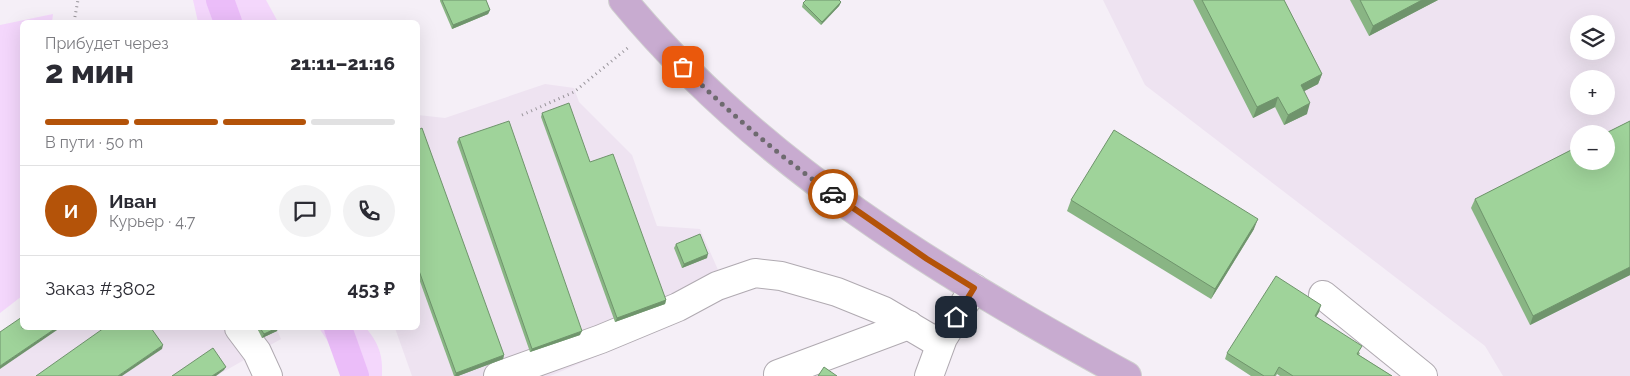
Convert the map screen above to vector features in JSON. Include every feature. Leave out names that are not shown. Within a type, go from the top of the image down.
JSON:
[{"type":"main road","points":[[632,3],[664,47],[750,130],[800,171],[927,259],[1073,347],[1127,376]]},
{"type":"street","points":[[498,376],[601,339],[678,307],[717,286],[755,273],[794,279],[837,292],[884,311],[940,344]]},
{"type":"street","points":[[929,376],[940,344],[974,288]]},
{"type":"street","points":[[1323,295],[1423,376]]},
{"type":"street","points":[[778,374],[909,325]]},
{"type":"street","points":[[240,330],[257,352],[268,376]]},
{"type":"path","points":[[74,20],[78,0]]},
{"type":"path","points":[[522,115],[574,92],[630,46]]},
{"type":"shaded area","points":[[193,0],[266,0],[277,20],[198,20]]},
{"type":"shaded area","points":[[1103,0],[1630,0],[1630,376],[1503,376],[1485,346],[1145,85]]},
{"type":"shaded area","points":[[53,14],[52,20],[24,20]]},
{"type":"shaded area","points":[[20,21],[20,298],[0,313],[0,25]]},
{"type":"shaded area","points":[[545,84],[574,88],[579,102],[632,155],[657,226],[700,229],[730,297],[550,376],[412,376],[396,330],[420,330],[420,115],[445,118]]},
{"type":"shaded area","points":[[20,329],[277,330],[281,339],[216,376],[0,376],[0,335]]},
{"type":"shaded area","points":[[320,330],[367,330],[379,350],[382,362],[382,376],[343,376],[327,340]]},
{"type":"building","points":[[442,0],[486,0],[490,10],[453,25]]},
{"type":"building","points":[[806,0],[839,0],[841,2],[822,22],[803,3]]},
{"type":"building","points":[[1202,0],[1284,0],[1322,74],[1301,85],[1310,103],[1288,115],[1278,97],[1257,107]]},
{"type":"building","points":[[1360,0],[1422,0],[1373,26]]},
{"type":"building","points":[[569,103],[590,162],[613,154],[666,300],[617,318],[542,113]]},
{"type":"building","points":[[509,121],[582,331],[532,349],[459,138]]},
{"type":"building","points":[[1630,121],[1630,267],[1533,316],[1475,199],[1570,151],[1570,170],[1615,170],[1615,128]]},
{"type":"building","points":[[422,128],[504,355],[456,373],[420,274],[420,129]]},
{"type":"building","points":[[1114,130],[1258,219],[1215,289],[1071,200]]},
{"type":"building","points":[[700,234],[708,254],[684,264],[676,244]]},
{"type":"building","points":[[1276,276],[1321,305],[1315,316],[1362,346],[1357,354],[1392,376],[1293,376],[1279,367],[1274,376],[1264,376],[1227,353]]},
{"type":"building","points":[[20,318],[20,330],[53,330],[0,366],[0,332]]},
{"type":"building","points":[[101,330],[152,330],[163,345],[118,376],[36,376]]},
{"type":"building","points":[[261,330],[273,330],[264,334]]},
{"type":"building","points":[[213,348],[226,367],[212,376],[172,376]]},
{"type":"building","points":[[824,367],[837,376],[818,376]]},
{"type":"waterway","points":[[220,0],[227,20]]},
{"type":"waterway","points":[[339,330],[355,376]]},
{"type":"way so far","points":[[683,67],[750,130],[800,171],[833,194]]},
{"type":"route","points":[[833,194],[927,259],[974,288],[956,317]]}]
